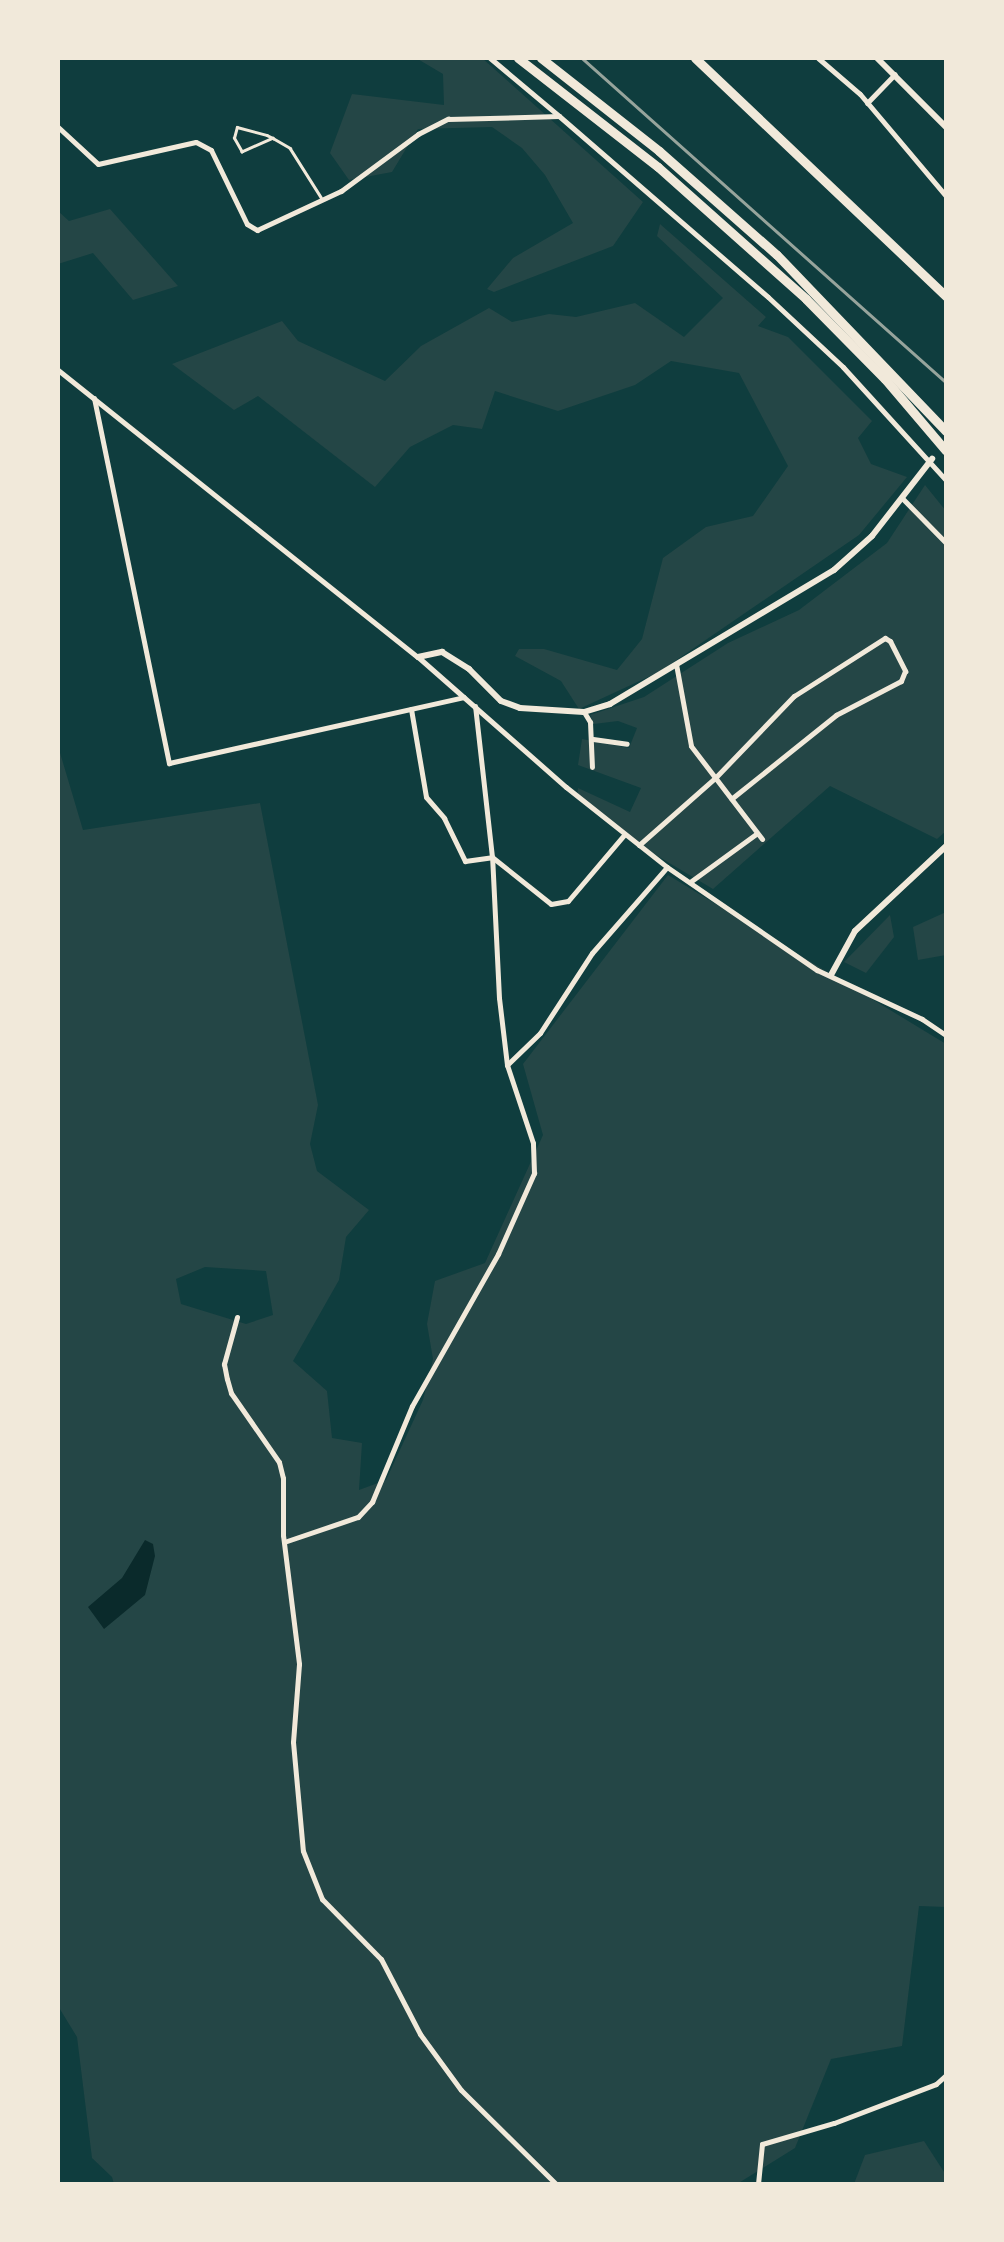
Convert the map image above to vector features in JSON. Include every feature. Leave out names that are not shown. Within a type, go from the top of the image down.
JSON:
[{"type":"main road","points":[[518,58],[658,167],[806,299],[885,379],[946,451]]},
{"type":"main road","points":[[541,58],[701,186],[777,255],[946,431]]},
{"type":"main road","points":[[695,58],[946,296]]},
{"type":"street","points":[[490,58],[768,296],[932,459],[946,480]]},
{"type":"street","points":[[818,58],[867,104],[946,196]]},
{"type":"street","points":[[877,58],[946,127]]},
{"type":"street","points":[[867,104],[895,74]]},
{"type":"street","points":[[58,127],[98,164],[196,142],[210,150],[248,224],[257,230],[364,177],[418,134],[448,119],[559,116]]},
{"type":"street","points":[[58,370],[418,656],[667,866],[831,975],[946,1035]]},
{"type":"street","points":[[93,395],[170,763],[465,697]]},
{"type":"street","points":[[418,656],[442,652],[468,669],[501,701],[520,708],[584,712],[627,695],[834,570],[872,536],[932,459]]},
{"type":"street","points":[[902,498],[946,543]]},
{"type":"street","points":[[639,845],[715,778],[794,696],[885,638],[890,641],[905,671],[901,681],[836,715],[731,799]]},
{"type":"street","points":[[676,664],[691,746],[759,836],[690,882]]},
{"type":"street","points":[[284,1542],[358,1517],[372,1502],[412,1406],[529,1192],[536,1160],[508,1065],[499,998],[492,857],[475,706]]},
{"type":"street","points":[[411,709],[430,804],[444,818],[465,861],[492,857],[550,904],[568,901],[625,834]]},
{"type":"street","points":[[584,712],[593,739],[592,767]]},
{"type":"street","points":[[593,739],[627,744]]},
{"type":"street","points":[[831,975],[856,931],[946,846]]},
{"type":"street","points":[[508,1065],[540,1033],[592,953],[667,866]]},
{"type":"street","points":[[237,1317],[224,1364],[227,1379],[247,1418],[279,1462],[299,1664],[292,1725],[298,1831],[317,1888],[322,1899],[380,1959],[420,2034],[461,2090],[556,2184]]},
{"type":"street","points":[[758,2184],[762,2144],[834,2124],[936,2084],[946,2076]]},
{"type":"lane","points":[[273,138],[242,152],[234,138],[237,127],[273,138],[290,148],[322,198]]},
{"type":"shaded area","points":[[416,58],[482,58],[643,202],[613,246],[494,292],[487,289],[513,258],[573,223],[545,175],[522,148],[492,127],[418,129],[392,172],[349,180],[330,153],[352,94],[444,105],[443,74]]},
{"type":"shaded area","points":[[110,209],[178,286],[133,300],[93,253],[58,264],[58,211],[69,221]]},
{"type":"shaded area","points":[[660,224],[766,317],[758,326],[788,337],[872,421],[858,438],[871,464],[907,477],[859,535],[659,672],[579,709],[561,681],[515,656],[519,649],[544,649],[617,670],[642,639],[663,558],[706,527],[753,516],[788,466],[739,373],[671,361],[635,385],[558,411],[495,391],[482,429],[453,425],[410,447],[375,487],[258,396],[234,410],[172,364],[282,321],[298,341],[385,381],[421,346],[489,308],[512,322],[549,314],[576,317],[635,303],[684,337],[723,298],[657,236]]},
{"type":"shaded area","points":[[925,485],[946,511],[946,831],[937,839],[830,786],[713,889],[629,839],[577,798],[578,788],[630,812],[641,788],[578,765],[582,739],[629,748],[637,728],[618,721],[594,724],[590,715],[644,697],[728,643],[799,610],[887,543]]},
{"type":"shaded area","points":[[58,746],[83,830],[260,803],[318,1105],[310,1144],[317,1171],[369,1210],[346,1237],[339,1280],[293,1361],[327,1391],[332,1438],[362,1443],[359,1490],[386,1480],[423,1400],[433,1359],[427,1324],[435,1281],[485,1263],[543,1135],[523,1064],[668,875],[946,1044],[946,1907],[919,1906],[902,2046],[831,2059],[795,2148],[737,2184],[114,2184],[92,2158],[77,2037],[58,2006]],"holes":[[[205,1267],[266,1271],[273,1315],[246,1324],[181,1304],[176,1279]]]},
{"type":"shaded area","points":[[946,912],[946,955],[918,960],[913,927]]},
{"type":"shaded area","points":[[890,915],[894,937],[866,973],[844,962]]},
{"type":"shaded area","points":[[145,1540],[153,1544],[155,1556],[145,1595],[104,1629],[88,1607],[122,1578]]},
{"type":"shaded area","points":[[924,2141],[946,2175],[946,2184],[854,2184],[865,2155]]},
{"type":"railway","points":[[582,58],[946,382]]}]
